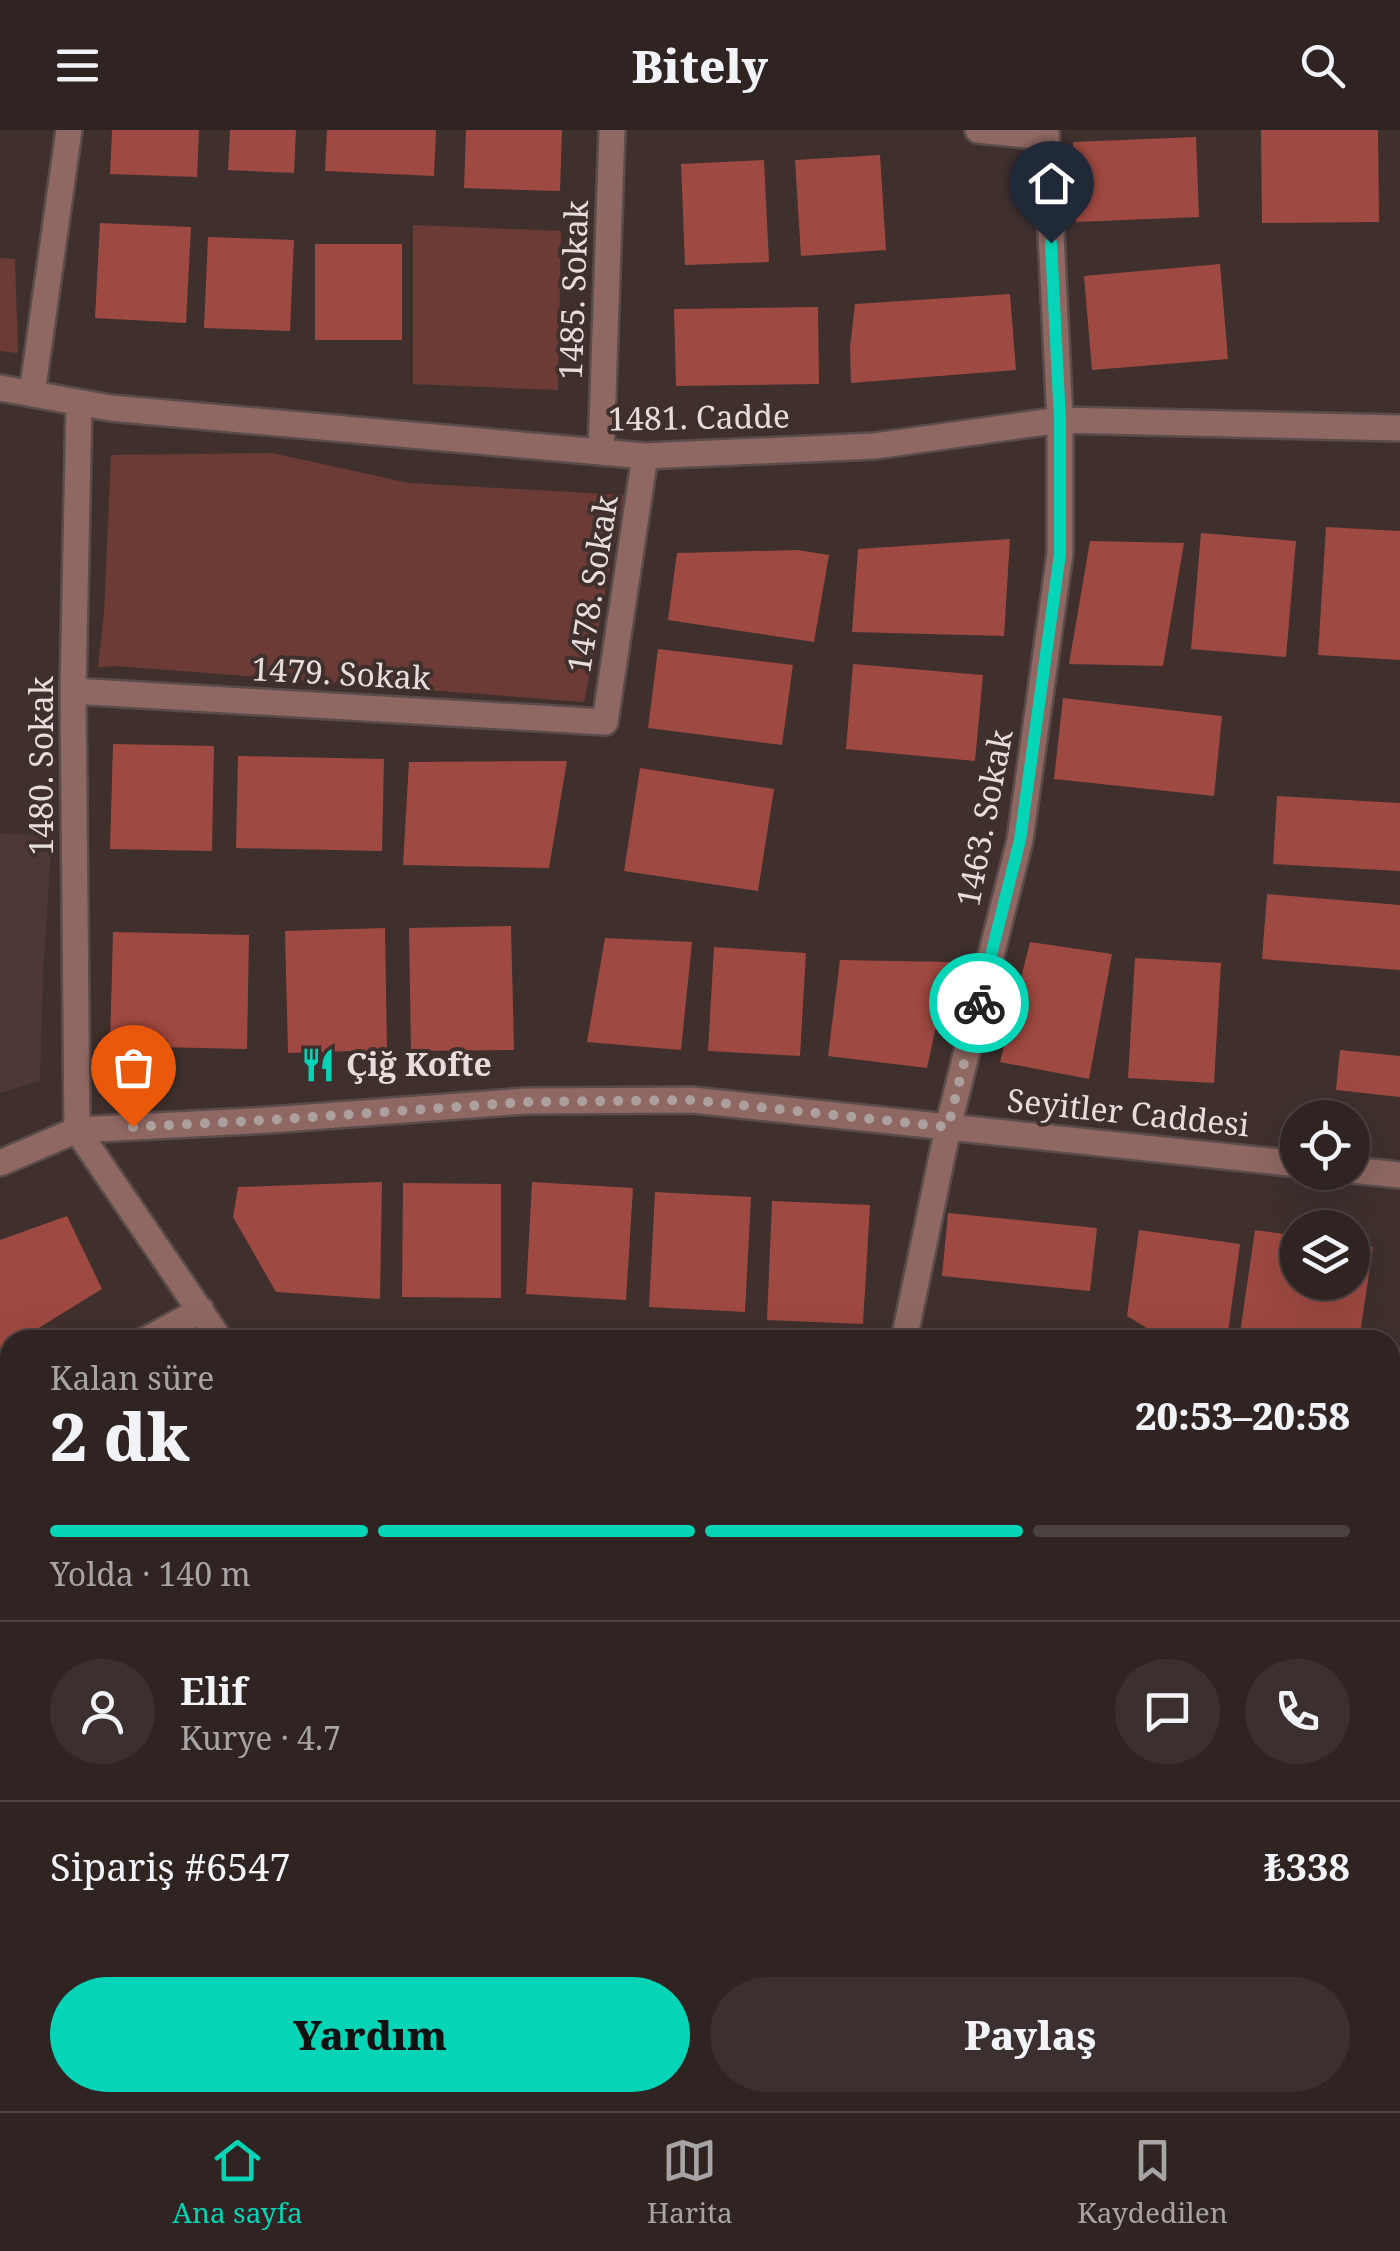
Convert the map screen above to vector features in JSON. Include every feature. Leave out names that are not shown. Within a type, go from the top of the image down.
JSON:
[{"type":"street","points":[[32,394],[68,130]]},
{"type":"street","name":"1485. Sokak","points":[[600,452],[612,130]]},
{"type":"street","points":[[978,130],[1046,134]]},
{"type":"street","name":"1463. Sokak","points":[[906,1330],[948,1127],[1020,840],[1060,554],[1060,420],[1046,134]]},
{"type":"street","name":"1481. Cadde","points":[[0,388],[78,403],[645,456],[875,446],[1060,420],[1400,428]]},
{"type":"street","name":"1480. Sokak","points":[[77,1130],[73,691],[78,403]]},
{"type":"street","name":"1478. Sokak","points":[[605,722],[645,456]]},
{"type":"street","name":"1479. Sokak","points":[[73,691],[605,722]]},
{"type":"street","name":"Seyitler Caddesi","points":[[0,1163],[77,1130],[526,1102],[674,1100],[1280,1162]]},
{"type":"street","points":[[77,1130],[214,1330]]},
{"type":"street","points":[[1370,1172],[1400,1175]]},
{"type":"street","points":[[164,1330],[201,1310]]},
{"type":"shaded area","points":[[413,225],[561,231],[558,390],[413,384]]},
{"type":"shaded area","points":[[0,258],[15,259],[18,353],[0,351]]},
{"type":"shaded area","points":[[272,453],[409,483],[624,495],[584,702],[98,667],[111,455]]},
{"type":"shaded area","points":[[0,834],[52,835],[40,1081],[0,1093]]},
{"type":"building","points":[[112,130],[199,130],[197,177],[110,174]]},
{"type":"building","points":[[230,130],[296,130],[294,173],[228,170]]},
{"type":"building","points":[[327,130],[436,130],[434,176],[325,171]]},
{"type":"building","points":[[466,130],[562,130],[560,191],[464,188]]},
{"type":"building","points":[[1261,130],[1378,130],[1379,222],[1262,223]]},
{"type":"building","points":[[1196,137],[1199,217],[1076,222],[1073,142]]},
{"type":"building","points":[[880,155],[886,250],[801,256],[795,160]]},
{"type":"building","points":[[764,160],[769,262],[685,265],[681,164]]},
{"type":"building","points":[[100,223],[191,227],[186,323],[95,318]]},
{"type":"building","points":[[208,237],[294,240],[290,331],[204,328]]},
{"type":"building","points":[[315,244],[402,244],[402,340],[315,340]]},
{"type":"building","points":[[1220,264],[1228,359],[1092,370],[1084,276]]},
{"type":"building","points":[[1010,294],[1016,370],[851,383],[855,304]]},
{"type":"building","points":[[818,307],[819,384],[676,386],[674,309]]},
{"type":"building","points":[[1326,527],[1400,531],[1400,660],[1318,655]]},
{"type":"building","points":[[1201,533],[1296,541],[1286,657],[1191,649]]},
{"type":"building","points":[[1010,539],[1004,636],[852,632],[858,549]]},
{"type":"building","points":[[1090,541],[1184,543],[1163,666],[1069,664]]},
{"type":"building","points":[[797,550],[829,555],[814,642],[668,620],[677,553]]},
{"type":"building","points":[[658,649],[793,665],[782,745],[648,728]]},
{"type":"building","points":[[853,664],[983,675],[975,761],[846,749]]},
{"type":"building","points":[[1063,698],[1222,716],[1214,796],[1054,779]]},
{"type":"building","points":[[113,744],[214,746],[212,851],[110,849]]},
{"type":"building","points":[[238,756],[384,759],[382,851],[236,848]]},
{"type":"building","points":[[567,761],[549,868],[403,865],[409,762]]},
{"type":"building","points":[[640,768],[774,789],[758,891],[624,871]]},
{"type":"building","points":[[1277,796],[1400,803],[1400,871],[1273,864]]},
{"type":"building","points":[[1267,894],[1400,905],[1400,970],[1262,959]]},
{"type":"building","points":[[511,926],[514,1050],[411,1051],[409,928]]},
{"type":"building","points":[[385,928],[387,1050],[288,1053],[285,931]]},
{"type":"building","points":[[113,932],[249,935],[247,1049],[110,1046]]},
{"type":"building","points":[[605,938],[692,942],[681,1050],[587,1042]]},
{"type":"building","points":[[1030,942],[1112,954],[1089,1079],[1000,1062]]},
{"type":"building","points":[[714,947],[806,953],[800,1056],[708,1051]]},
{"type":"building","points":[[1135,958],[1221,963],[1214,1083],[1128,1078]]},
{"type":"building","points":[[840,960],[950,962],[927,1068],[828,1056]]},
{"type":"building","points":[[1340,1050],[1400,1056],[1400,1097],[1336,1090]]},
{"type":"building","points":[[382,1182],[380,1299],[276,1292],[233,1217],[238,1187]]},
{"type":"building","points":[[532,1182],[633,1188],[626,1300],[526,1294]]},
{"type":"building","points":[[403,1183],[501,1184],[501,1298],[402,1297]]},
{"type":"building","points":[[655,1192],[751,1197],[745,1312],[649,1307]]},
{"type":"building","points":[[772,1201],[870,1205],[863,1324],[767,1320]]},
{"type":"building","points":[[948,1213],[1097,1228],[1090,1291],[942,1276]]},
{"type":"building","points":[[67,1216],[102,1289],[35,1330],[0,1330],[0,1240]]},
{"type":"building","points":[[1139,1230],[1240,1244],[1228,1330],[1150,1330],[1127,1316]]},
{"type":"building","points":[[1255,1230],[1280,1233],[1280,1300],[1365,1300],[1361,1330],[1240,1330]]},
{"type":"way so far","points":[[133,1127],[526,1102],[692,1100],[948,1127],[979,1003]]},
{"type":"place","name":"Çiğ Kofte","points":[[318,1065]]},
{"type":"route","points":[[979,1003],[1020,840],[1060,554],[1060,420],[1051,243]]}]
